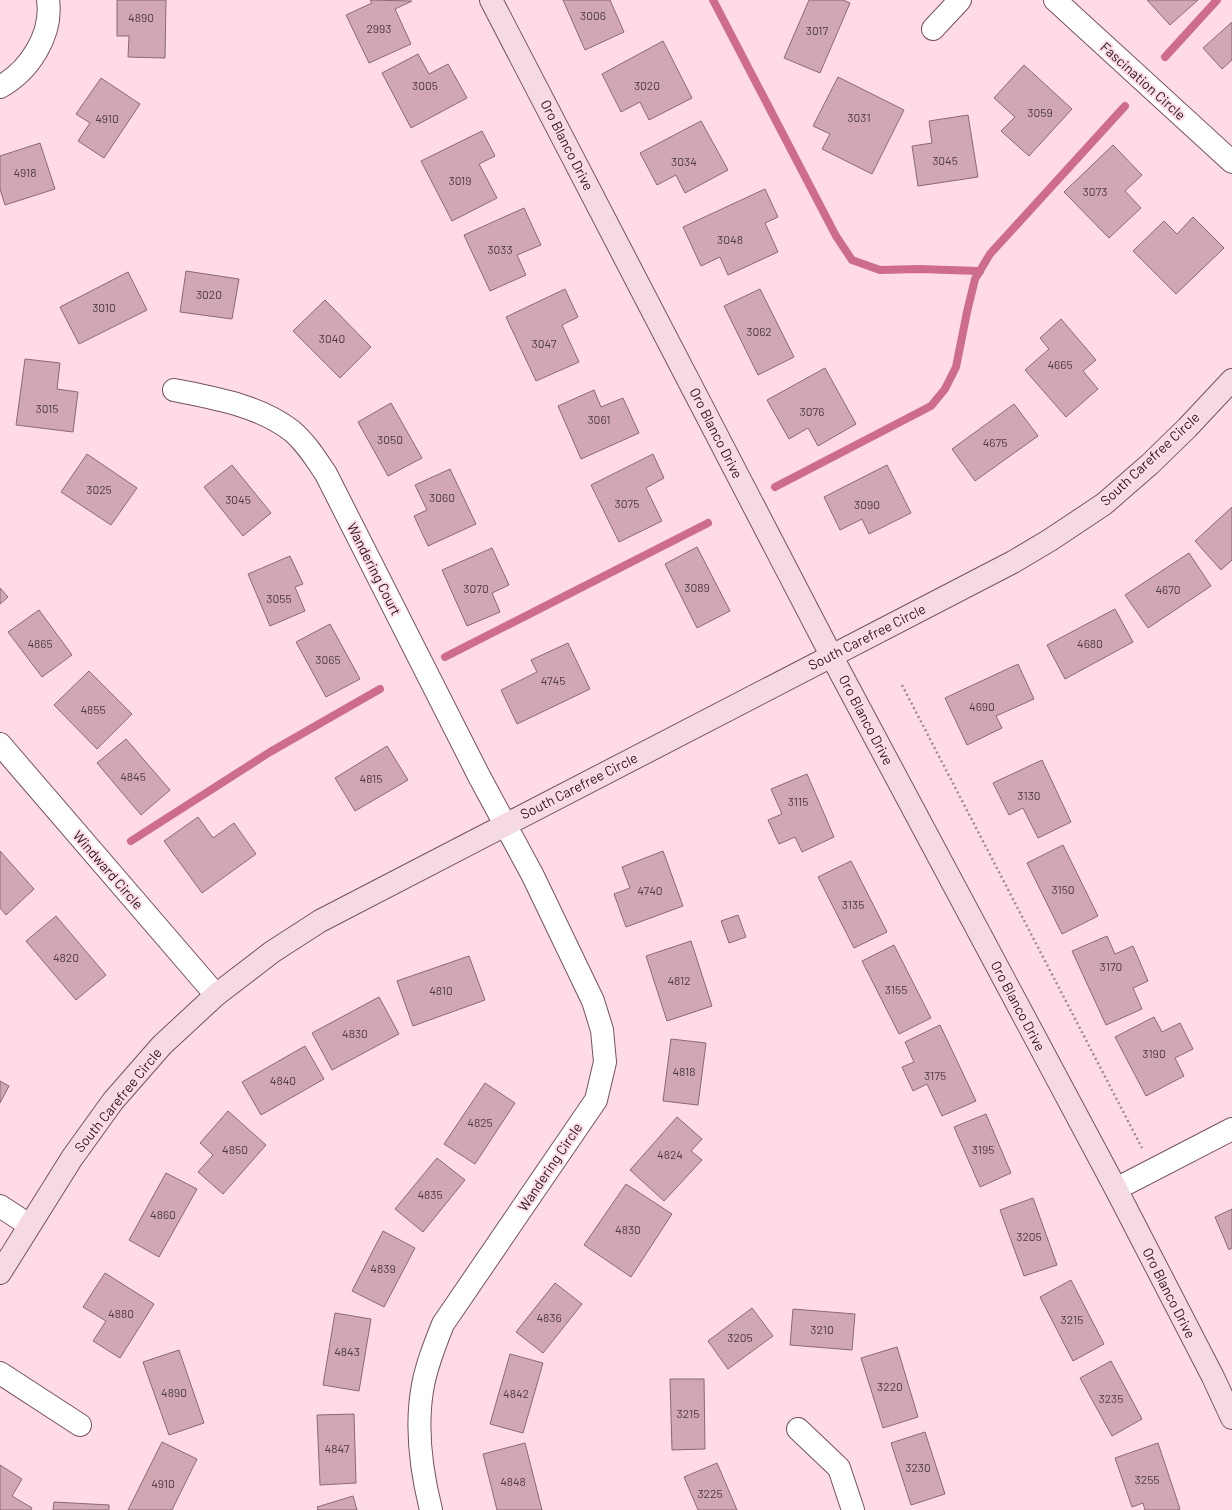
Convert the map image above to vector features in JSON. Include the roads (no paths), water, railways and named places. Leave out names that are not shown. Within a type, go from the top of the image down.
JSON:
[{"type":"street","points":[[0,87],[10,81],[26,66],[39,47],[48,27],[48,0]]},
{"type":"street","name":"Oro Blanco Drive","points":[[491,0],[832,655],[1116,1189],[1213,1377],[1232,1418]]},
{"type":"street","points":[[933,29],[960,0]]},
{"type":"street","name":"Fascination Circle","points":[[1055,0],[1232,162]]},
{"type":"street","name":"South Carefree Circle","points":[[0,1273],[72,1158],[113,1102],[162,1045],[216,995],[272,952],[320,921],[1013,562],[1050,540],[1104,504],[1150,464],[1187,428],[1232,380]]},
{"type":"street","name":"Wandering Court","points":[[174,390],[226,400],[265,415],[292,432],[310,451],[326,474],[479,776],[505,824]]},
{"type":"street","name":"Windward Circle","points":[[0,744],[216,995]]},
{"type":"street","name":"Wandering Circle","points":[[432,1510],[422,1463],[419,1426],[423,1386],[431,1355],[443,1324],[596,1100],[605,1062],[602,1030],[593,1001],[533,876],[505,824]]},
{"type":"street","points":[[1116,1189],[1232,1129]]},
{"type":"street","points":[[0,1206],[29,1225]]},
{"type":"street","points":[[0,1373],[80,1425]]},
{"type":"street","points":[[798,1429],[839,1468],[853,1510]]},
{"type":"waterway","points":[[713,0],[836,236],[852,260],[880,270],[918,269],[980,271]]},
{"type":"waterway","points":[[1165,57],[1217,0]]},
{"type":"waterway","points":[[775,487],[931,406],[945,389],[956,367],[975,279],[990,254],[1125,106]]},
{"type":"waterway","points":[[445,657],[708,523]]},
{"type":"waterway","points":[[131,841],[270,752],[380,689]]}]
